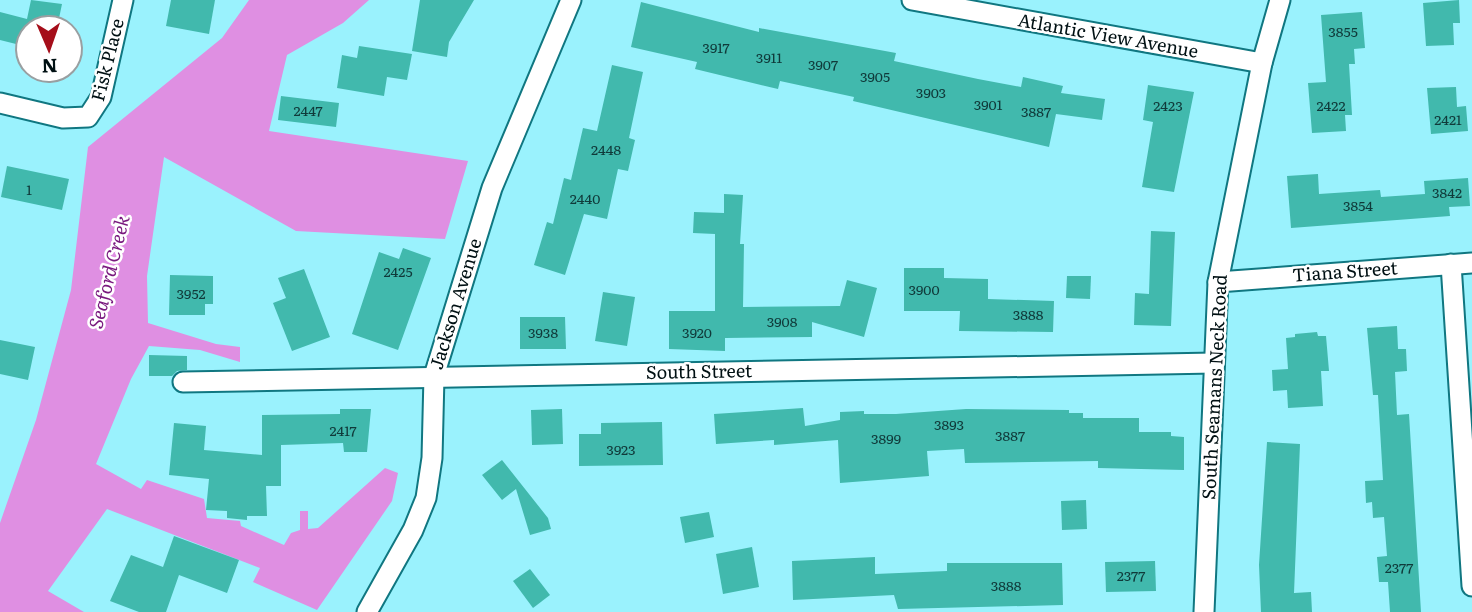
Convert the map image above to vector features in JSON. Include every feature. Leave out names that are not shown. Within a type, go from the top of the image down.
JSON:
[{"type":"street","name":"Fisk Place","points":[[0,103],[63,118],[88,117],[101,97],[123,0]]},
{"type":"street","name":"Jackson Avenue","points":[[368,612],[408,540],[426,498],[432,458],[434,376],[492,188],[570,0]]},
{"type":"street","name":"Atlantic View Avenue","points":[[912,0],[986,7],[1262,62]]},
{"type":"street","name":"South Seamans Neck Road","points":[[1203,612],[1218,282],[1262,62],[1280,0]]},
{"type":"street","name":"Tiana Street","points":[[1218,282],[1472,263]]},
{"type":"street","points":[[1451,264],[1472,586]]},
{"type":"street","name":"South Street","points":[[183,382],[1214,363]]},
{"type":"water","name":"Seaford Creek","points":[[249,0],[369,0],[343,23],[287,55],[269,131],[468,161],[445,239],[296,231],[164,157],[147,276],[148,323],[216,344],[240,347],[240,362],[200,350],[149,346],[131,379],[96,464],[141,489],[147,480],[204,499],[207,518],[240,521],[241,526],[284,545],[291,533],[300,530],[300,511],[308,511],[308,529],[318,528],[385,468],[398,473],[392,501],[317,610],[253,582],[260,568],[107,509],[48,591],[84,612],[0,612],[0,523],[36,420],[71,290],[88,147],[222,38]]},
{"type":"building","points":[[31,0],[62,4],[60,14],[28,14]]},
{"type":"building","points":[[171,0],[215,0],[209,34],[166,26]]},
{"type":"building","points":[[420,0],[474,0],[449,42],[447,57],[412,51]]},
{"type":"building","points":[[1459,0],[1460,23],[1453,23],[1454,45],[1426,46],[1423,3]]},
{"type":"building","points":[[641,2],[759,32],[759,28],[896,53],[894,61],[978,79],[1021,87],[1023,77],[1063,86],[1061,93],[1105,99],[1102,120],[1056,114],[1049,147],[853,101],[854,97],[780,81],[778,89],[695,69],[697,62],[631,47]]},
{"type":"building","points":[[0,12],[14,16],[14,44],[0,40]]},
{"type":"building","points":[[1362,12],[1365,48],[1354,49],[1355,64],[1349,64],[1352,115],[1345,115],[1346,131],[1312,133],[1308,83],[1326,82],[1321,15]]},
{"type":"building","points":[[359,46],[412,54],[407,80],[387,77],[384,96],[337,88],[342,55],[357,58]]},
{"type":"building","points":[[612,65],[643,72],[629,138],[635,140],[628,171],[618,169],[607,219],[584,214],[565,275],[534,265],[547,222],[553,224],[564,178],[571,180],[583,128],[597,131]]},
{"type":"building","points":[[1148,85],[1194,92],[1174,192],[1142,187],[1153,122],[1143,120]]},
{"type":"building","points":[[1456,87],[1457,107],[1466,106],[1468,131],[1431,134],[1427,88]]},
{"type":"building","points":[[281,96],[339,103],[336,127],[278,120]]},
{"type":"building","points":[[7,166],[69,179],[62,210],[1,197]]},
{"type":"building","points":[[1318,174],[1319,194],[1380,190],[1381,197],[1425,194],[1424,181],[1468,178],[1470,206],[1449,207],[1450,216],[1291,228],[1287,176]]},
{"type":"building","points":[[724,194],[743,195],[740,244],[744,244],[743,307],[840,306],[847,280],[877,288],[864,337],[812,322],[812,337],[725,338],[725,351],[669,349],[669,311],[715,311],[715,234],[693,233],[694,212],[724,213]]},
{"type":"building","points":[[1151,231],[1175,232],[1171,326],[1134,325],[1135,293],[1149,294]]},
{"type":"building","points":[[403,248],[431,258],[398,350],[352,334],[379,252],[399,259]]},
{"type":"building","points":[[904,268],[944,268],[944,278],[988,279],[988,299],[1054,301],[1053,332],[959,331],[960,311],[904,311]]},
{"type":"building","points":[[304,269],[330,337],[292,351],[273,303],[286,298],[278,278]]},
{"type":"building","points":[[170,275],[213,276],[213,304],[205,304],[205,315],[169,315]]},
{"type":"building","points":[[1067,276],[1091,276],[1090,299],[1066,298]]},
{"type":"building","points":[[603,292],[635,297],[627,346],[595,341]]},
{"type":"building","points":[[520,317],[565,317],[566,349],[520,349]]},
{"type":"building","points":[[1397,326],[1398,349],[1406,349],[1407,371],[1395,372],[1397,415],[1409,414],[1421,612],[1390,612],[1388,582],[1379,582],[1377,557],[1387,556],[1384,517],[1373,518],[1372,502],[1366,503],[1365,481],[1383,480],[1378,395],[1373,395],[1367,328]]},
{"type":"building","points":[[1317,332],[1318,336],[1326,336],[1329,371],[1321,371],[1323,406],[1288,408],[1287,390],[1273,391],[1272,370],[1288,369],[1286,338],[1295,337],[1295,334]]},
{"type":"building","points":[[0,340],[35,347],[28,380],[0,374]]},
{"type":"building","points":[[149,355],[187,356],[187,370],[177,371],[172,376],[149,376]]},
{"type":"building","points":[[803,408],[805,426],[840,420],[840,412],[864,411],[864,414],[896,414],[966,409],[1069,410],[1069,413],[1083,413],[1083,418],[1139,418],[1139,432],[1171,432],[1171,436],[1184,437],[1184,470],[1098,468],[1098,461],[965,463],[964,449],[927,451],[929,476],[840,483],[838,440],[774,445],[774,440],[716,444],[714,414]]},
{"type":"building","points":[[340,409],[371,409],[367,452],[344,452],[343,443],[281,445],[281,486],[266,486],[267,516],[247,516],[247,520],[227,518],[227,511],[206,510],[209,479],[169,475],[174,423],[206,426],[204,450],[262,455],[262,415],[340,414]]},
{"type":"building","points":[[562,409],[563,444],[532,445],[531,410]]},
{"type":"building","points":[[662,422],[663,465],[579,466],[579,434],[601,434],[601,423]]},
{"type":"building","points":[[1267,442],[1300,444],[1294,593],[1311,592],[1312,612],[1261,612],[1259,565]]},
{"type":"building","points":[[502,460],[548,518],[551,529],[530,535],[516,489],[502,500],[482,475]]},
{"type":"building","points":[[1086,500],[1087,529],[1062,530],[1061,501]]},
{"type":"building","points":[[709,512],[714,537],[685,543],[680,517]]},
{"type":"building","points":[[174,536],[239,560],[227,593],[179,575],[166,612],[139,612],[110,601],[131,555],[163,567]]},
{"type":"building","points":[[752,547],[759,587],[723,594],[716,554]]},
{"type":"building","points":[[875,557],[875,574],[947,571],[947,563],[1062,563],[1063,605],[898,609],[894,595],[793,600],[792,561]]},
{"type":"building","points":[[1155,561],[1156,591],[1106,592],[1105,562]]},
{"type":"building","points":[[530,569],[550,595],[533,608],[513,581]]}]
